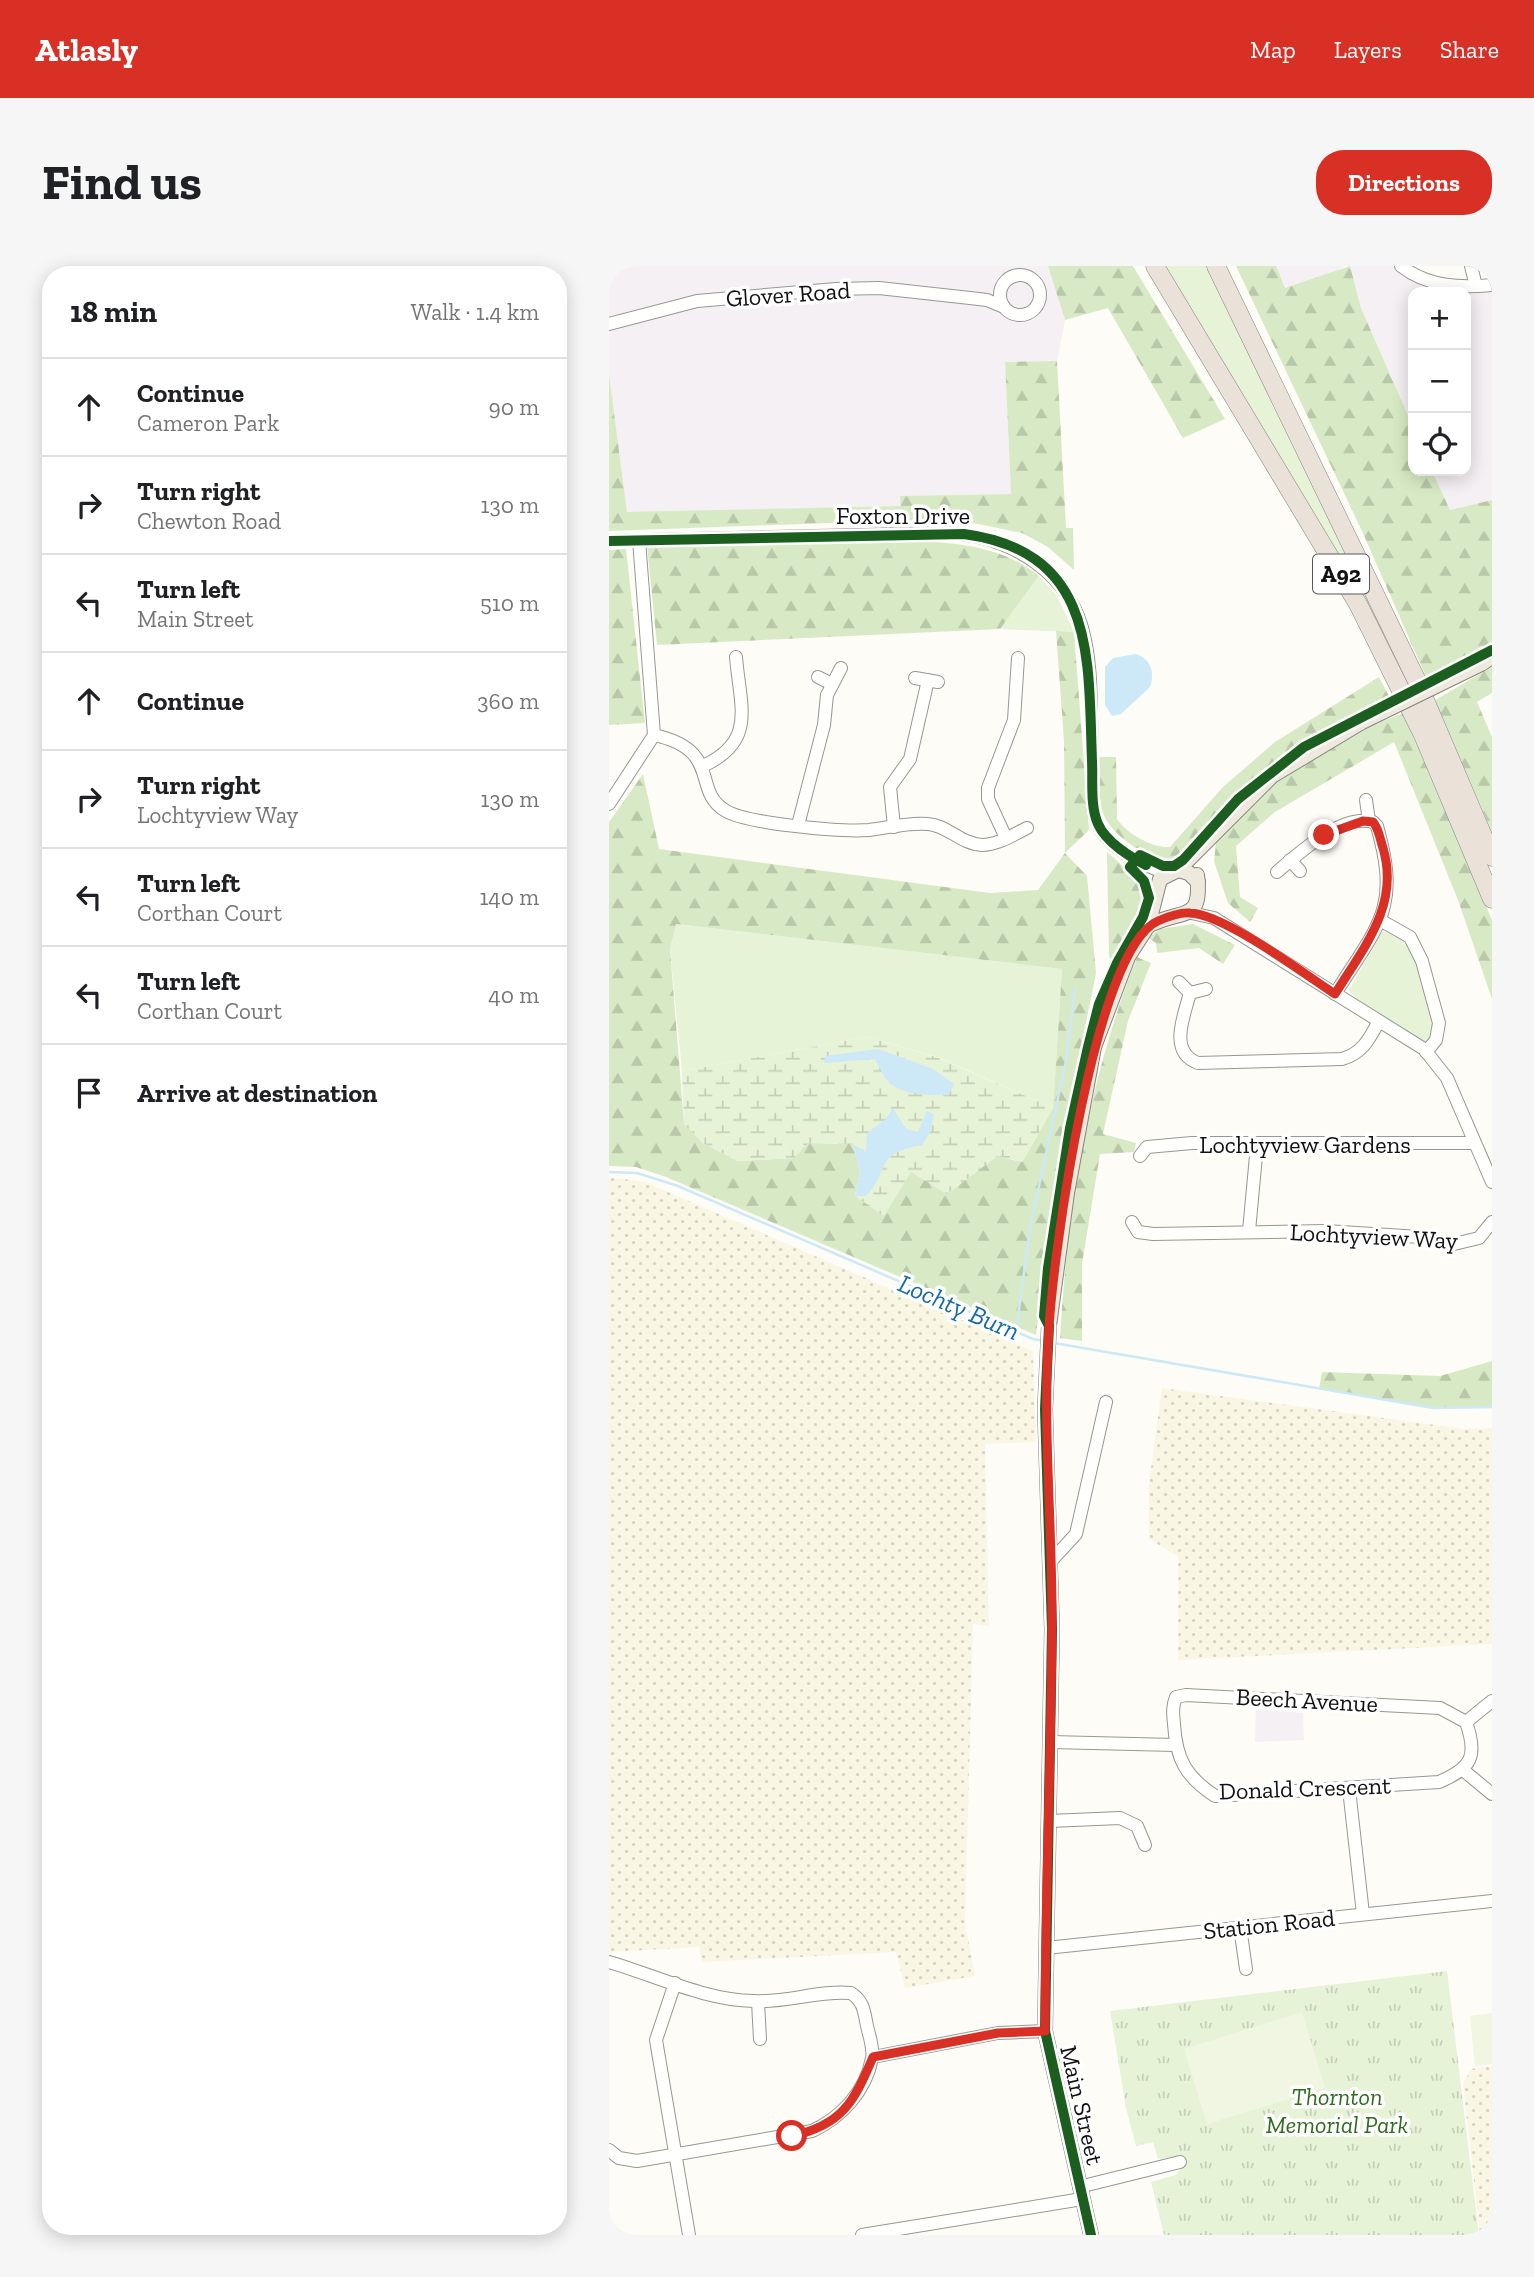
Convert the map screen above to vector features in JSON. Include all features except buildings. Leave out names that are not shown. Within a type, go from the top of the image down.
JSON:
[{"type":"highway","name":"A92","points":[[1155,266],[1358,604],[1423,736],[1492,899]]},
{"type":"highway","name":"A92","points":[[1216,266],[1411,667],[1492,858]]},
{"type":"main road","points":[[1183,913],[1167,912],[1156,892],[1172,872],[1197,852],[1224,821],[1272,776],[1362,722],[1487,660]]},
{"type":"main road","points":[[1148,926],[1183,913],[1196,905],[1199,888],[1197,852]]},
{"type":"main road","points":[[1172,872],[1189,873],[1199,888]]},
{"type":"main road","name":"Main Street","points":[[1091,2235],[1045,2031],[1052,1559],[1045,1409],[1049,1325],[1061,1231],[1094,1046],[1128,957],[1148,926],[1156,892]]},
{"type":"street","points":[[1401,266],[1412,275],[1436,283],[1492,285]]},
{"type":"street","points":[[1471,266],[1476,286]]},
{"type":"street","points":[[1015,271],[1028,271],[1040,292],[1034,310],[1020,315],[1003,307],[999,297],[1001,286],[1015,271]]},
{"type":"street","name":"Glover Road","points":[[970,298],[992,292],[1001,286]]},
{"type":"street","name":"Glover Road","points":[[609,324],[697,301],[836,289],[879,288],[987,300],[1003,307]]},
{"type":"street","name":"Foxton Drive","points":[[609,541],[964,534],[1000,542],[1030,558],[1063,590],[1082,627],[1088,657],[1096,817],[1104,834],[1136,860],[1156,892]]},
{"type":"street","points":[[610,800],[654,736],[639,540]]},
{"type":"street","points":[[703,766],[730,751],[740,733],[736,657]]},
{"type":"street","points":[[1006,838],[988,799],[988,788],[1014,720],[1018,658]]},
{"type":"street","points":[[798,825],[803,797],[812,780],[824,725],[825,704],[841,668]]},
{"type":"street","points":[[818,677],[832,684]]},
{"type":"street","points":[[894,827],[890,788],[910,759],[927,680]]},
{"type":"street","points":[[654,736],[686,747],[703,766],[714,800],[734,815],[848,831],[930,824],[974,844],[985,845],[1027,828]]},
{"type":"street","points":[[1366,800],[1369,821]]},
{"type":"street","points":[[1277,872],[1324,835],[1369,821],[1377,826],[1389,878],[1386,904],[1380,920],[1335,994]]},
{"type":"street","name":"Foxton Drive","points":[[1136,860],[1172,872]]},
{"type":"street","points":[[1290,860],[1300,871]]},
{"type":"street","points":[[1199,888],[1214,918]]},
{"type":"street","points":[[1183,913],[1214,918],[1426,1052],[1447,1078],[1492,1182]]},
{"type":"street","points":[[1380,920],[1410,937],[1422,961],[1440,1023],[1436,1040],[1426,1052]]},
{"type":"street","points":[[1179,982],[1190,993]]},
{"type":"street","points":[[1190,993],[1206,989]]},
{"type":"street","points":[[1190,993],[1180,1034],[1181,1046],[1189,1059],[1203,1063],[1342,1059],[1364,1047],[1379,1021]]},
{"type":"street","name":"Lochtyview Gardens","points":[[1143,1147],[1192,1143],[1474,1143]]},
{"type":"street","points":[[1249,1231],[1257,1145]]},
{"type":"street","name":"Lochtyview Way","points":[[1133,1232],[1390,1234],[1454,1244],[1479,1238],[1492,1222]]},
{"type":"street","points":[[1052,1559],[1076,1534],[1106,1402]]},
{"type":"street","name":"Beech Avenue","points":[[1175,1745],[1173,1706],[1176,1698],[1186,1695],[1440,1707],[1466,1722]]},
{"type":"street","points":[[1492,1702],[1466,1722],[1471,1737],[1471,1758],[1464,1770],[1492,1794]]},
{"type":"street","points":[[1050,1742],[1175,1745]]},
{"type":"street","name":"Donald Crescent","points":[[1175,1745],[1183,1769],[1196,1783],[1215,1796],[1439,1782],[1464,1770]]},
{"type":"street","points":[[1349,1789],[1363,1914]]},
{"type":"street","points":[[1049,1821],[1120,1818],[1137,1826],[1145,1845]]},
{"type":"street","name":"Station Road","points":[[1046,1948],[1492,1901]]},
{"type":"street","points":[[1240,1927],[1246,1969]]},
{"type":"street","points":[[609,1962],[712,1997],[758,2002],[851,1993],[863,2006],[873,2057],[855,2097],[831,2122],[792,2136],[675,2156],[628,2161],[609,2150]]},
{"type":"street","points":[[675,1983],[656,2040],[689,2235]]},
{"type":"street","points":[[758,2002],[760,2039]]},
{"type":"street","points":[[873,2057],[998,2033],[1045,2031]]},
{"type":"street","points":[[862,2235],[1081,2193],[1180,2162]]},
{"type":"shaded area","points":[[609,266],[1048,266],[1065,320],[1057,361],[1005,363],[1011,494],[901,496],[901,506],[627,513],[609,374]]},
{"type":"shaded area","points":[[1276,266],[1345,266],[1324,278],[1285,289]]},
{"type":"shaded area","points":[[1350,266],[1393,266],[1419,282],[1422,287],[1408,287],[1408,416],[1361,308]]},
{"type":"shaded area","points":[[1492,290],[1492,500],[1450,510],[1434,476],[1471,476],[1471,291]]},
{"type":"shaded area","points":[[609,1177],[645,1182],[1033,1351],[1036,1442],[985,1444],[989,1626],[973,1624],[965,1922],[975,1976],[905,1988],[896,1952],[702,1962],[699,1947],[609,1952]]},
{"type":"shaded area","points":[[1162,1388],[1465,1429],[1492,1428],[1492,1644],[1178,1660],[1178,1556],[1149,1539],[1149,1483]]},
{"type":"shaded area","points":[[1256,1709],[1303,1713],[1304,1740],[1255,1742]]},
{"type":"shaded area","points":[[1492,2066],[1492,2235],[1480,2235],[1463,2084],[1471,2069]]},
{"type":"green space","points":[[1048,266],[1133,266],[1225,419],[1183,438],[1108,308],[1065,320]]},
{"type":"green space","points":[[1163,266],[1210,266],[1405,675],[1346,569]]},
{"type":"green space","points":[[1236,266],[1276,266],[1285,288],[1350,266],[1361,308],[1408,416],[1408,476],[1434,476],[1450,510],[1492,500],[1492,645],[1427,679],[1362,531]]},
{"type":"green space","points":[[1057,361],[1066,528],[1073,528],[1074,570],[1048,547],[1022,533],[969,522],[854,522],[609,531],[609,374],[627,512],[901,506],[900,496],[1011,494],[1005,362]]},
{"type":"green space","points":[[921,541],[968,546],[998,553],[1039,576],[1000,629],[657,645],[647,545]]},
{"type":"green space","points":[[626,549],[645,723],[609,725],[609,550]]},
{"type":"green space","points":[[1039,576],[1057,596],[1074,632],[1000,629]]},
{"type":"green space","points":[[1056,631],[1074,632],[1089,830],[1065,853],[1064,741]]},
{"type":"green space","points":[[1492,667],[1492,693],[1477,702],[1492,737],[1492,832],[1435,700]]},
{"type":"green space","points":[[1379,677],[1390,698],[1285,755],[1239,792],[1172,864],[1157,862],[1145,855],[1113,829],[1106,819],[1100,800],[1099,757],[1116,757],[1117,819],[1140,839],[1170,847],[1223,787],[1275,742]]},
{"type":"green space","points":[[1403,713],[1492,920],[1492,999],[1458,900],[1394,742],[1275,812],[1236,846],[1240,897],[1258,908],[1250,922],[1228,903],[1214,861],[1217,835],[1260,793],[1296,767],[1365,728]]},
{"type":"green space","points":[[643,774],[659,849],[990,893],[1038,890],[1065,853],[1087,876],[1096,973],[1056,1171],[1036,1335],[666,1177],[636,1167],[609,1166],[609,822]],"holes":[[[676,924],[1062,969],[1053,1108],[1022,1162],[997,1156],[947,1194],[911,1171],[855,1196],[860,1172],[853,1144],[807,1143],[794,1158],[738,1161],[703,1143],[684,1123],[670,949]]]},
{"type":"green space","points":[[1107,852],[1136,881],[1143,892],[1144,903],[1135,927],[1114,962],[1109,957]]},
{"type":"green space","points":[[676,924],[1062,969],[1053,1108],[940,1058],[867,1037],[682,1071],[670,949]]},
{"type":"green space","points":[[1193,924],[1235,945],[1223,964],[1199,948],[1157,953],[1156,943],[1148,938],[1160,929]]},
{"type":"green space","points":[[1382,932],[1394,934],[1405,944],[1424,977],[1433,1015],[1433,1030],[1428,1041],[1420,1041],[1358,1000],[1349,990]]},
{"type":"green space","points":[[1137,957],[1151,963],[1128,1021],[1103,1134],[1136,1143],[1134,1152],[1100,1154],[1082,1264],[1082,1341],[1060,1338],[1068,1241],[1083,1144],[1106,1049]]},
{"type":"green space","points":[[867,1037],[939,1058],[1053,1108],[1022,1162],[997,1156],[947,1194],[911,1172],[884,1216],[855,1196],[860,1172],[853,1144],[808,1143],[794,1158],[738,1161],[703,1143],[684,1124],[682,1071]]},
{"type":"green space","points":[[1492,1361],[1492,1407],[1488,1408],[1433,1408],[1319,1389],[1322,1372],[1440,1376]]},
{"type":"green space","name":"Thornton Memorial Park","points":[[1447,1971],[1479,2235],[1164,2235],[1151,2182],[1175,2175],[1182,2168],[1179,2156],[1158,2159],[1153,2142],[1136,2146],[1126,2108],[1110,2011]]},
{"type":"green space","points":[[1302,2012],[1325,2088],[1207,2124],[1184,2049]]},
{"type":"green space","points":[[1492,2013],[1492,2064],[1475,2066],[1470,2016]]},
{"type":"water","points":[[1136,654],[1145,659],[1151,667],[1150,687],[1121,714],[1112,716],[1105,705],[1105,667],[1113,658]]},
{"type":"water","points":[[878,1049],[933,1069],[954,1084],[949,1095],[924,1095],[899,1088],[886,1079],[875,1059],[824,1063],[825,1056]]},
{"type":"water","points":[[893,1108],[906,1129],[918,1132],[927,1111],[934,1114],[930,1132],[922,1145],[906,1149],[889,1158],[866,1196],[855,1196],[860,1172],[853,1144],[866,1152],[867,1133],[886,1119]]},
{"type":"waterway","points":[[1016,1332],[1030,1228],[1066,1061],[1075,989]]},
{"type":"waterway","name":"Lochty Burn","points":[[609,1172],[637,1173],[678,1186],[1033,1339],[1044,1341]]},
{"type":"waterway","name":"Lochty Burn","points":[[1054,1343],[1433,1408],[1492,1407]]},
{"type":"cycle path","points":[[609,541],[964,534],[1008,545],[1040,563],[1062,587],[1076,616],[1085,649],[1095,817],[1112,843],[1146,865]]},
{"type":"cycle path","points":[[1091,2235],[1045,2031],[1052,1629],[1045,1409],[1049,1326],[1044,1316],[1048,1268],[1070,1128],[1088,1047],[1099,1004],[1117,963],[1143,917],[1149,898],[1144,881],[1130,867],[1140,855],[1163,866],[1174,866],[1183,860],[1238,799],[1304,747],[1492,650]]},
{"type":"route","points":[[792,2136],[812,2132],[831,2122],[846,2108],[855,2097],[873,2057],[998,2033],[1045,2031],[1052,1629],[1052,1559],[1045,1409],[1049,1325],[1055,1269],[1094,1046],[1128,957],[1140,936],[1148,926],[1159,920],[1187,912],[1214,918],[1335,994],[1382,916],[1389,878],[1385,853],[1377,826],[1373,822],[1363,821],[1324,835]]}]
